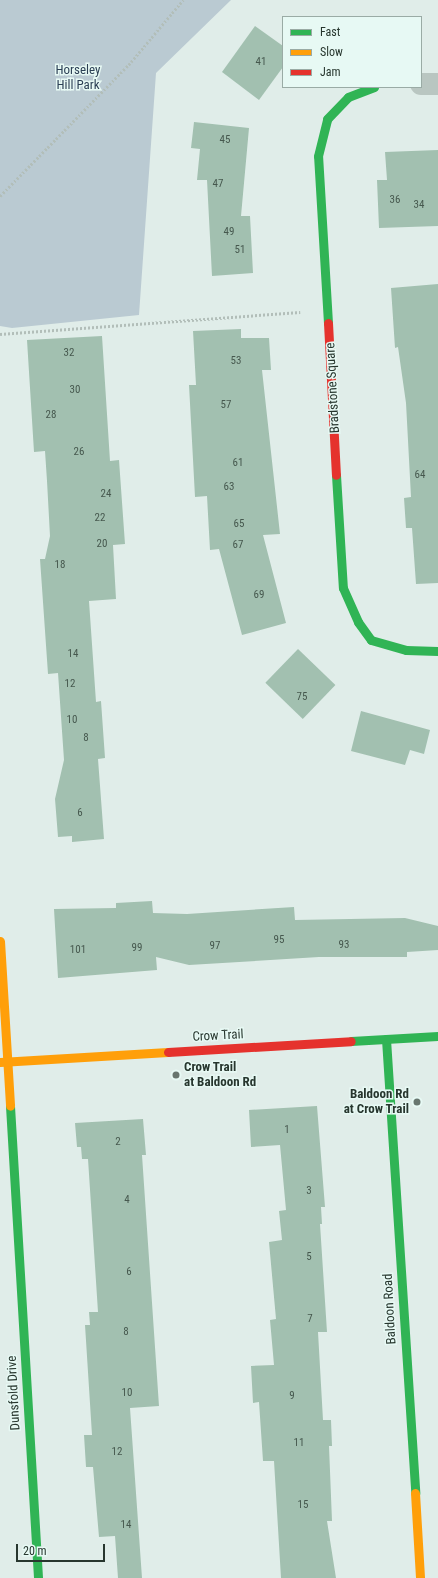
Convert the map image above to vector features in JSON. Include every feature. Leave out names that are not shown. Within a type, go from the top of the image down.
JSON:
[{"type":"street","points":[[422,84],[438,84]]},
{"type":"street","name":"Bradstone Square","points":[[371,88],[348,97],[327,119],[318,156],[329,310],[344,588],[358,622],[371,640],[406,650],[438,651]]},
{"type":"street","name":"Dunsfold Drive","points":[[0,941],[4,1062],[38,1578]]},
{"type":"street","name":"Crow Trail","points":[[4,1062],[438,1036]]},
{"type":"street","name":"Baldoon Road","points":[[386,1039],[420,1578]]},
{"type":"path","points":[[0,196],[131,62],[183,0]]},
{"type":"path","points":[[0,334],[329,310]]},
{"type":"green space","name":"Horseley Hill Park","points":[[0,0],[231,0],[156,73],[139,315],[12,328],[0,326]]},
{"type":"building","points":[[255,26],[282,45],[282,68],[259,100],[222,72]]},
{"type":"building","points":[[194,122],[249,128],[241,216],[250,216],[253,273],[212,276],[207,180],[197,180],[200,149],[191,148]]},
{"type":"building","points":[[438,150],[438,226],[379,228],[377,180],[387,180],[385,152]]},
{"type":"building","points":[[438,284],[438,583],[416,584],[412,528],[406,528],[404,498],[411,497],[406,403],[398,347],[395,348],[391,288]]},
{"type":"building","points":[[241,329],[241,338],[269,338],[271,370],[262,370],[280,534],[263,535],[286,623],[242,635],[219,549],[210,550],[207,496],[195,497],[189,385],[196,385],[193,331]]},
{"type":"building","points":[[102,336],[110,461],[119,460],[125,544],[113,545],[116,599],[89,601],[96,702],[101,701],[105,758],[98,759],[104,839],[72,842],[72,836],[58,837],[55,799],[64,760],[58,673],[48,674],[40,559],[45,559],[50,536],[47,481],[45,451],[34,452],[27,340]]},
{"type":"building","points":[[298,649],[335,685],[303,719],[265,683]]},
{"type":"building","points":[[361,711],[430,730],[424,754],[410,750],[405,765],[351,751]]},
{"type":"building","points":[[152,901],[153,913],[187,914],[294,907],[295,920],[405,918],[438,926],[438,950],[407,952],[407,957],[319,957],[189,965],[156,957],[157,970],[58,978],[54,909],[116,908],[116,903]]},
{"type":"building","points":[[317,1106],[325,1207],[321,1207],[322,1224],[320,1224],[327,1332],[318,1332],[323,1420],[331,1420],[332,1446],[329,1446],[332,1521],[327,1521],[336,1578],[281,1578],[274,1461],[263,1461],[259,1402],[253,1403],[251,1366],[274,1365],[270,1320],[276,1319],[269,1242],[282,1240],[279,1211],[286,1210],[280,1145],[251,1147],[249,1110]]},
{"type":"building","points":[[143,1119],[146,1155],[142,1155],[159,1406],[130,1408],[142,1578],[118,1578],[115,1536],[99,1537],[93,1467],[86,1467],[84,1435],[92,1435],[85,1325],[90,1325],[89,1312],[98,1312],[88,1159],[82,1159],[81,1147],[77,1147],[75,1123]]},
{"type":"traffic: fast","points":[[328,323],[318,156],[327,119],[348,97],[371,88]]},
{"type":"traffic: fast","points":[[336,475],[343,588],[358,622],[371,640],[406,650],[438,651]]},
{"type":"traffic: fast","points":[[351,1041],[438,1036]]},
{"type":"traffic: fast","points":[[386,1039],[415,1493]]},
{"type":"traffic: fast","points":[[10,1106],[38,1578]]},
{"type":"traffic: slow","points":[[0,941],[10,1106]]},
{"type":"traffic: slow","points":[[0,1062],[168,1052]]},
{"type":"traffic: slow","points":[[415,1493],[420,1578]]},
{"type":"traffic: jam","points":[[328,323],[336,475]]},
{"type":"traffic: jam","points":[[168,1052],[351,1041]]},
{"type":"place","name":"Crow Trail at Baldoon Rd","points":[[176,1075]]},
{"type":"place","name":"Baldoon Rd at Crow Trail","points":[[417,1102]]}]
